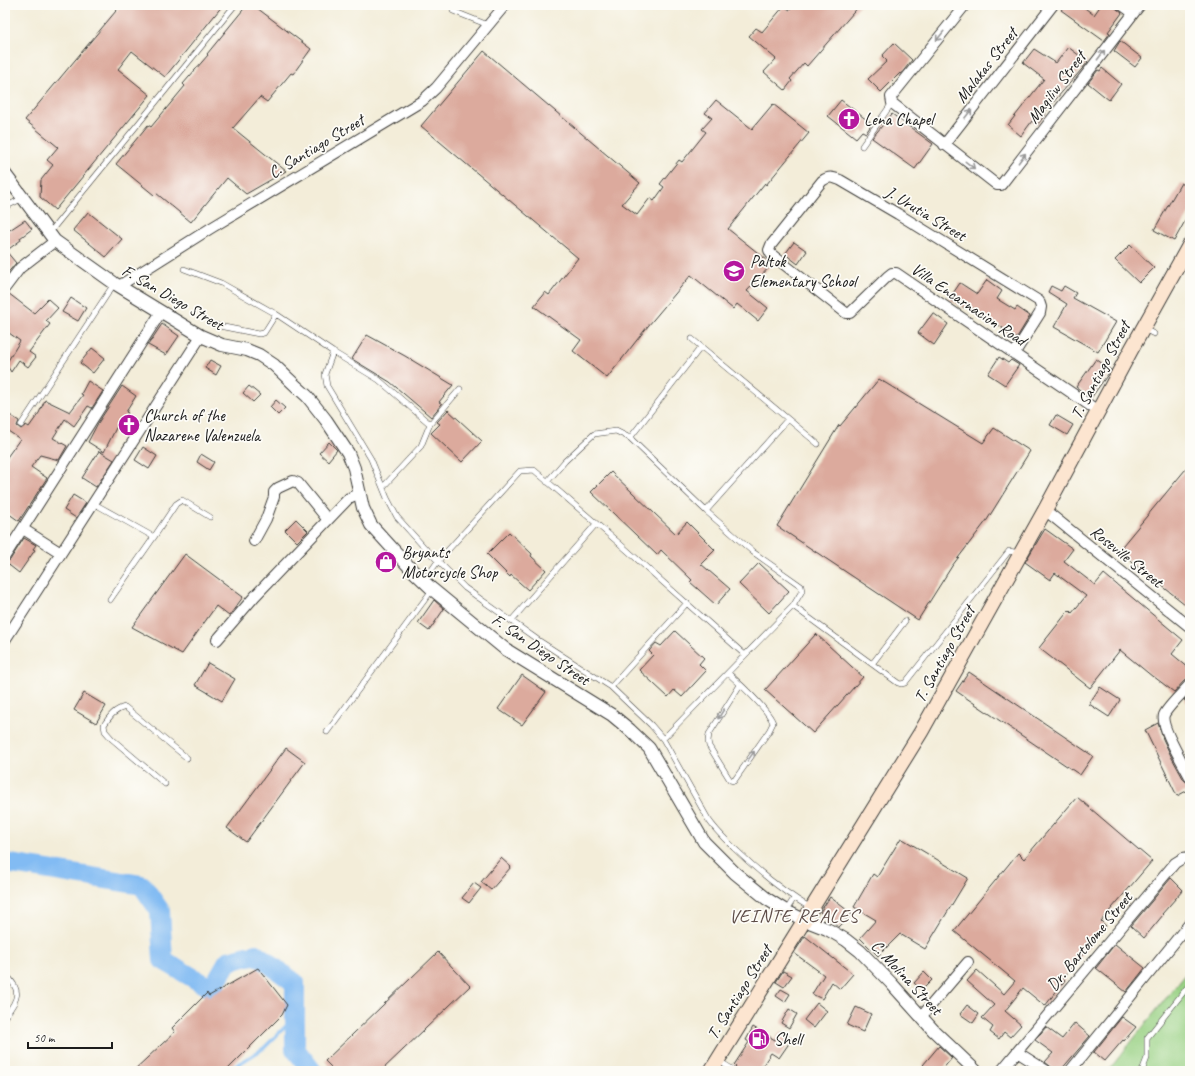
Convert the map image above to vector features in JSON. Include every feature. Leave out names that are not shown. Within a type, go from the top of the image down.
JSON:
[{"type":"main road","name":"T. Santiago Street","points":[[714,1066],[921,732],[1045,510],[1098,411],[1148,332],[1190,244]]},
{"type":"street","name":"C. Santiago Street","points":[[117,284],[422,101],[436,88],[505,5]]},
{"type":"street","points":[[944,145],[892,103],[891,97],[965,5]]},
{"type":"street","name":"Malakas Street","points":[[944,145],[1053,5]]},
{"type":"street","points":[[1122,5],[1136,9]]},
{"type":"street","name":"Magiliw Street","points":[[944,145],[997,185],[1002,185],[1136,9]]},
{"type":"street","name":"F. San Diego Street","points":[[5,174],[52,237],[117,284],[201,336],[222,345],[247,350],[259,355],[274,365],[307,396],[326,420],[348,453],[354,468],[363,508],[371,525],[428,585],[505,649],[612,715],[630,730],[649,748],[704,842],[735,873],[767,899],[804,920]]},
{"type":"street","name":"J. Urutia Street","points":[[771,254],[769,250],[771,245],[822,181],[832,177],[840,180],[1039,301],[1041,307],[1040,313],[1014,354]]},
{"type":"street","points":[[5,288],[20,268],[52,237]]},
{"type":"street","name":"Villa Encarnacion Road","points":[[771,254],[846,313],[850,313],[887,276],[892,273],[896,273],[1098,411]]},
{"type":"street","points":[[5,556],[161,312]]},
{"type":"street","points":[[5,640],[201,336]]},
{"type":"street","points":[[254,541],[266,519],[274,492],[278,488],[294,482],[298,483],[328,520]]},
{"type":"street","points":[[217,640],[255,596],[349,498],[360,494]]},
{"type":"street","name":"Roseville Street","points":[[1045,510],[1190,627]]},
{"type":"street","points":[[23,529],[61,553]]},
{"type":"street","points":[[1189,771],[1171,742],[1163,720],[1165,714],[1190,684]]},
{"type":"street","name":"Dr. Bartolome Street","points":[[1001,1071],[1175,863],[1190,856]]},
{"type":"street","name":"C. Molina Street","points":[[804,920],[827,929],[846,940],[860,951],[921,1017],[976,1071]]},
{"type":"street","points":[[1070,1071],[1190,922]]},
{"type":"street","points":[[921,1017],[968,962]]},
{"type":"street","points":[[1017,1052],[1047,1071]]},
{"type":"lane","points":[[52,237],[235,5]]},
{"type":"lane","points":[[453,11],[488,26]]},
{"type":"lane","points":[[862,146],[892,103]]},
{"type":"lane","points":[[5,207],[23,198]]},
{"type":"lane","points":[[184,269],[221,283],[276,314],[379,380],[430,424]]},
{"type":"lane","points":[[20,424],[117,284]]},
{"type":"lane","points":[[214,325],[259,334],[264,333],[276,314]]},
{"type":"lane","points":[[692,340],[818,444]]},
{"type":"lane","points":[[630,438],[701,347]]},
{"type":"lane","points":[[334,352],[326,374],[327,386],[371,459],[397,517],[464,588],[538,640],[611,687],[651,725],[663,739],[715,830],[755,868],[794,898],[811,908]]},
{"type":"lane","points":[[383,487],[421,446],[430,424],[460,389]]},
{"type":"lane","points":[[706,511],[788,419]]},
{"type":"lane","points":[[547,482],[565,461],[594,434],[616,431],[630,438],[706,511],[752,552],[801,586],[802,591],[793,606],[663,739]]},
{"type":"lane","points":[[326,732],[428,585],[438,561],[520,471],[534,470],[745,655]]},
{"type":"lane","points":[[110,600],[176,504],[182,500],[210,516]]},
{"type":"lane","points":[[93,503],[154,537]]},
{"type":"lane","points":[[511,621],[596,524]]},
{"type":"lane","points":[[793,606],[901,684],[905,683],[1009,552],[1020,554]]},
{"type":"lane","points":[[611,687],[687,603]]},
{"type":"lane","points":[[872,664],[905,621]]},
{"type":"lane","points":[[728,673],[740,684],[772,719],[773,725],[734,781],[730,780],[709,746],[708,741],[709,734],[740,684]]},
{"type":"lane","points":[[165,784],[112,739],[106,731],[104,725],[109,717],[116,709],[125,708],[187,758]]},
{"type":"lane","points":[[786,911],[794,898]]},
{"type":"lane","points":[[5,974],[15,985],[17,990],[17,998],[5,1016]]},
{"type":"lane","points":[[1142,1071],[1147,1058],[1147,1038],[1190,984]]},
{"type":"lane","points":[[714,1066],[732,1069]]},
{"type":"green space","points":[[1190,968],[1190,1071],[1108,1071]]},
{"type":"building","points":[[121,5],[223,5],[165,77],[132,51],[118,69],[150,95],[55,210],[40,197],[41,180],[53,165],[47,160],[58,147],[25,120]]},
{"type":"building","points":[[247,5],[253,5],[311,49],[293,74],[291,73],[267,102],[260,97],[233,128],[286,171],[246,194],[227,178],[191,222],[156,193],[154,195],[116,164],[148,125],[151,127],[185,86],[183,84]]},
{"type":"building","points":[[795,5],[860,5],[807,66],[804,63],[790,79],[792,81],[785,90],[764,72],[776,59],[749,36],[756,28],[762,32],[784,6],[790,10]]},
{"type":"building","points":[[1065,5],[1081,5],[1094,15],[1101,5],[1112,5],[1122,13],[1108,32],[1110,33],[1104,41],[1061,10]]},
{"type":"building","points":[[1120,41],[1142,58],[1135,67],[1114,51]]},
{"type":"building","points":[[894,43],[912,60],[901,74],[900,73],[881,92],[868,79],[887,61],[882,56]]},
{"type":"building","points":[[1068,47],[1088,62],[1044,113],[1046,114],[1037,125],[1032,121],[1021,136],[1008,125],[1044,79],[1023,63],[1034,49],[1056,63]]},
{"type":"building","points":[[484,51],[640,183],[622,204],[637,215],[650,198],[654,201],[664,187],[660,184],[679,160],[682,162],[706,132],[702,129],[712,118],[705,113],[716,100],[752,129],[773,104],[809,133],[766,185],[765,183],[728,229],[772,264],[747,291],[768,308],[758,321],[737,304],[733,309],[691,275],[607,378],[573,351],[581,340],[534,306],[545,292],[549,295],[578,258],[421,126]]},
{"type":"building","points":[[1102,68],[1121,84],[1109,100],[1088,83],[1098,70],[1100,71]]},
{"type":"building","name":"Lena Chapel","points":[[841,100],[872,124],[866,133],[862,131],[856,138],[828,116]]},
{"type":"building","points":[[892,114],[933,144],[915,169],[872,138]]},
{"type":"building","points":[[1181,183],[1190,188],[1190,212],[1174,241],[1154,230]]},
{"type":"building","points":[[88,212],[122,239],[106,257],[73,230]]},
{"type":"building","points":[[25,220],[32,229],[20,238],[21,240],[6,251],[16,263],[5,276],[5,233]]},
{"type":"building","points":[[794,242],[807,251],[798,264],[785,254]]},
{"type":"building","points":[[1130,245],[1154,268],[1139,283],[1115,260]]},
{"type":"building","points":[[987,280],[1002,291],[997,299],[1015,310],[1017,307],[1030,316],[1016,339],[1002,330],[1003,328],[967,305],[965,308],[949,299],[960,283],[977,294]]},
{"type":"building","points":[[1051,286],[1061,291],[1064,286],[1076,293],[1073,298],[1116,322],[1098,352],[1054,327],[1067,304],[1048,292]]},
{"type":"building","points":[[8,293],[34,313],[48,299],[58,308],[46,321],[50,324],[29,352],[36,357],[28,367],[19,360],[11,372],[6,364],[20,341],[5,330],[5,294]]},
{"type":"building","points":[[71,298],[86,308],[78,321],[62,312]]},
{"type":"building","points":[[933,313],[948,324],[934,345],[918,333]]},
{"type":"building","points":[[162,324],[179,336],[166,355],[148,345]]},
{"type":"building","points":[[367,335],[453,385],[439,402],[442,404],[431,417],[390,382],[352,359]]},
{"type":"building","points":[[92,348],[105,358],[93,373],[80,363]]},
{"type":"building","points":[[999,357],[1008,363],[1011,360],[1019,365],[1005,385],[988,374]]},
{"type":"building","points":[[1096,359],[1111,370],[1091,398],[1076,387]]},
{"type":"building","points":[[210,360],[221,366],[216,375],[205,368]]},
{"type":"building","points":[[879,379],[983,443],[994,428],[1030,451],[987,520],[952,566],[918,620],[777,526],[839,425],[840,426]]},
{"type":"building","points":[[88,381],[103,391],[92,408],[88,406],[74,426],[65,419],[53,438],[67,446],[59,460],[40,455],[31,467],[47,478],[19,521],[5,511],[5,460],[20,439],[5,429],[5,412],[19,421],[17,426],[21,429],[26,425],[29,427],[39,413],[45,400],[70,412],[83,395],[81,394]]},
{"type":"building","points":[[122,386],[136,396],[126,412],[128,413],[120,426],[118,424],[104,452],[88,442],[98,423]]},
{"type":"building","points":[[249,386],[260,395],[253,402],[243,393]]},
{"type":"building","points":[[276,400],[285,408],[278,415],[270,407]]},
{"type":"building","points":[[448,410],[482,441],[462,462],[431,433],[440,424],[437,422]]},
{"type":"building","points":[[1056,415],[1073,425],[1067,435],[1050,425]]},
{"type":"building","points":[[329,442],[337,450],[328,461],[319,453]]},
{"type":"building","points":[[143,447],[157,456],[149,469],[135,460]]},
{"type":"building","points":[[99,451],[114,460],[96,487],[82,478]]},
{"type":"building","points":[[201,454],[214,462],[209,470],[197,462]]},
{"type":"building","points":[[1190,464],[1190,608],[1118,551]]},
{"type":"building","points":[[611,472],[676,534],[687,522],[715,550],[701,564],[730,589],[716,605],[690,582],[692,580],[661,550],[657,555],[591,492]]},
{"type":"building","points":[[73,495],[86,503],[76,518],[64,510]]},
{"type":"building","points":[[296,519],[308,531],[297,542],[285,530]]},
{"type":"building","points":[[1045,529],[1073,549],[1064,561],[1095,585],[1104,574],[1183,640],[1172,654],[1190,669],[1190,678],[1185,680],[1174,692],[1120,650],[1090,688],[1039,648],[1069,610],[1072,613],[1086,596],[1055,573],[1050,580],[1025,562]]},
{"type":"building","points":[[509,532],[546,570],[528,590],[511,575],[510,577],[487,554]]},
{"type":"building","points":[[24,538],[36,545],[33,549],[35,550],[19,573],[5,562],[10,560]]},
{"type":"building","points":[[185,554],[243,597],[229,616],[216,606],[182,654],[132,627]]},
{"type":"building","points":[[759,563],[789,591],[769,613],[739,584]]},
{"type":"building","points":[[434,600],[444,609],[429,631],[418,623]]},
{"type":"building","points":[[675,631],[704,658],[699,664],[706,671],[682,697],[674,690],[668,697],[639,670],[653,655],[649,651],[656,643],[661,646]]},
{"type":"building","points":[[816,634],[863,677],[813,733],[765,690]]},
{"type":"building","points":[[208,663],[235,679],[222,701],[195,685]]},
{"type":"building","points":[[969,672],[1093,756],[1080,775],[956,691]]},
{"type":"building","points":[[522,675],[546,692],[522,725],[498,709]]},
{"type":"building","points":[[1100,687],[1120,700],[1109,717],[1089,704]]},
{"type":"building","points":[[84,693],[106,706],[96,723],[74,710]]},
{"type":"building","points":[[1190,694],[1190,705],[1184,700]]},
{"type":"building","points":[[1158,723],[1163,739],[1172,758],[1184,780],[1190,785],[1190,789],[1177,796],[1145,730]]},
{"type":"building","points":[[286,748],[305,762],[246,842],[227,828]]},
{"type":"building","points":[[1077,797],[1152,861],[1101,921],[1106,926],[1063,978],[1065,980],[1045,1006],[1023,988],[1005,1011],[1021,1025],[1010,1037],[1004,1032],[999,1039],[990,1032],[993,1027],[982,1018],[994,1005],[967,981],[977,970],[1004,994],[1015,981],[954,931],[1018,853],[1024,859]]},
{"type":"building","points":[[901,838],[968,878],[925,949],[900,934],[878,956],[860,938],[876,920],[854,907],[873,874],[877,877]]},
{"type":"building","points":[[501,858],[511,867],[491,890],[481,882]]},
{"type":"building","points":[[1171,878],[1183,890],[1144,938],[1131,926]]},
{"type":"building","points":[[474,883],[481,888],[469,903],[462,898]]},
{"type":"building","points":[[830,897],[852,914],[839,927],[820,912]]},
{"type":"building","points":[[805,936],[853,974],[840,989],[832,982],[822,999],[812,994],[824,975],[794,953]]},
{"type":"building","points":[[1115,944],[1145,968],[1126,992],[1096,968]]},
{"type":"building","points":[[438,952],[470,986],[381,1071],[335,1071],[325,1061]]},
{"type":"building","points":[[258,968],[287,1005],[282,1015],[226,1071],[133,1071],[175,1032],[172,1028],[207,993],[209,996]]},
{"type":"building","points":[[783,971],[792,976],[784,987],[776,982]]},
{"type":"building","points":[[924,972],[932,980],[922,990],[914,983]]},
{"type":"building","points":[[781,989],[790,994],[785,1002],[776,996]]},
{"type":"building","points":[[817,1003],[827,1011],[814,1028],[804,1020]]},
{"type":"building","points":[[967,1005],[979,1014],[973,1023],[960,1014]]},
{"type":"building","points":[[856,1007],[871,1014],[863,1032],[847,1025]]},
{"type":"building","points":[[789,1009],[797,1014],[789,1028],[781,1023]]},
{"type":"building","points":[[1122,1017],[1136,1027],[1105,1061],[1094,1052]]},
{"type":"building","points":[[1075,1023],[1090,1036],[1060,1071],[1056,1071],[1045,1062],[1053,1053],[1035,1040],[1046,1027],[1062,1039]]},
{"type":"building","points":[[753,1027],[775,1040],[781,1031],[792,1039],[779,1058],[771,1053],[759,1071],[735,1071],[736,1067],[734,1065],[749,1042],[746,1040]]},
{"type":"building","points":[[939,1046],[952,1058],[941,1071],[930,1071],[923,1065]]},
{"type":"waterway","points":[[5,863],[142,885],[160,911],[163,960],[212,989],[228,961],[256,954],[295,983],[295,1049],[312,1071]]},
{"type":"waterway","points":[[230,1071],[264,1048],[295,1017]]},
{"type":"place","name":"Lena Chapel","points":[[849,119]]},
{"type":"place","name":"Paltok Elementary School","points":[[734,271]]},
{"type":"place","name":"Church of the Nazarene Valenzuela","points":[[129,425]]},
{"type":"place","name":"Bryants Motorcycle Shop","points":[[386,562]]},
{"type":"place","name":"Shell","points":[[759,1039]]},
{"type":"district","name":"VEINTE REALES","points":[[794,915]]}]
